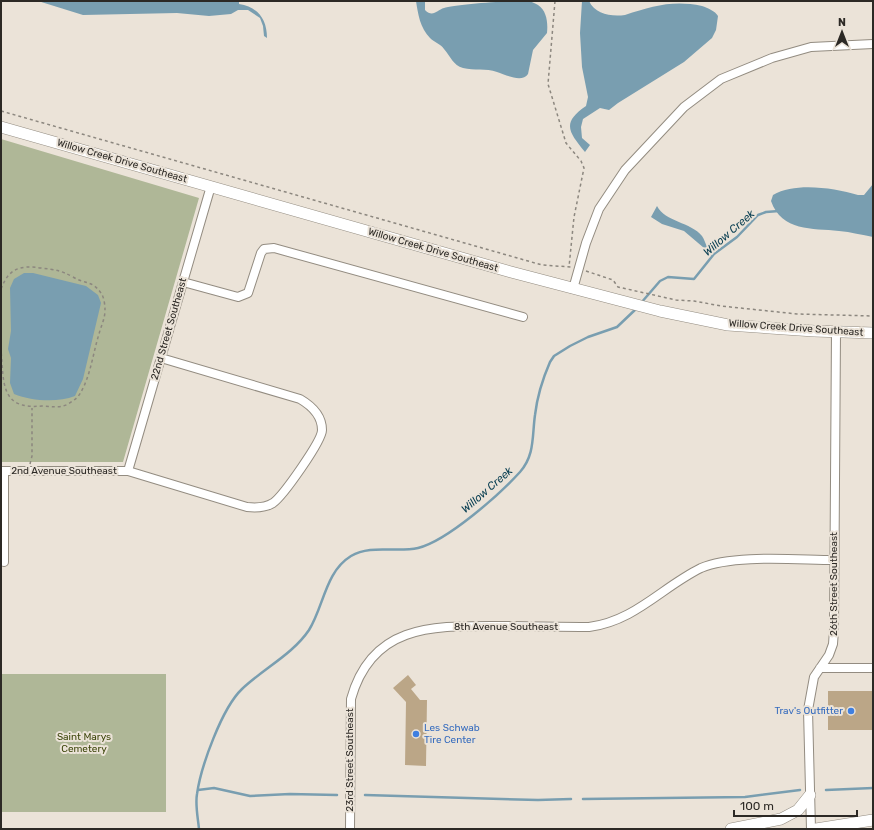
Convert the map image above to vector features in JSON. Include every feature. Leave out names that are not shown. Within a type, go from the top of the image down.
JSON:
[{"type":"main road","name":"Willow Creek Drive Southeast","points":[[1,127],[573,289],[660,311],[728,324],[836,332],[873,333]]},
{"type":"main road","points":[[731,829],[781,819],[798,810],[810,795]]},
{"type":"main road","points":[[816,829],[873,820]]},
{"type":"street","points":[[573,289],[586,242],[604,203],[625,170],[684,107],[720,79],[772,58],[811,47],[873,44]]},
{"type":"street","name":"22nd Street Southeast","points":[[128,471],[211,186]]},
{"type":"street","points":[[183,282],[238,297],[244,296],[248,293],[261,253],[264,249],[274,248],[523,317]]},
{"type":"street","name":"26th Street Southeast","points":[[811,829],[808,710],[814,677],[829,655],[833,644],[836,332]]},
{"type":"street","name":"2nd Avenue Southeast","points":[[2,471],[128,471],[247,507],[262,507],[272,503],[280,496],[318,442],[322,433],[319,416],[312,407],[300,399],[161,358]]},
{"type":"street","points":[[2,471],[4,562]]},
{"type":"street","name":"8th Avenue Southeast","points":[[364,670],[380,649],[399,637],[421,629],[456,626],[589,627],[605,625],[623,618],[701,568],[719,561],[834,560]]},
{"type":"street","points":[[820,668],[873,668]]},
{"type":"street","name":"23rd Street Southeast","points":[[350,829],[350,713],[354,687],[364,670]]},
{"type":"path","points":[[555,1],[548,84],[566,143],[582,161],[584,168],[574,217],[569,267]]},
{"type":"path","points":[[1,111],[542,266],[579,269],[613,280],[618,287],[626,289],[676,300],[694,301],[721,306],[797,314],[873,316]]},
{"type":"path","points":[[1,289],[5,279],[12,271],[20,267],[30,266],[65,272],[73,278],[93,284],[102,294],[105,310],[104,320],[95,352],[81,394],[65,406],[55,408],[32,407],[15,403],[4,391],[1,350]]},
{"type":"path","points":[[1,325],[1,343]]},
{"type":"path","points":[[28,471],[32,456],[32,407]]},
{"type":"green space","points":[[1,139],[199,198],[123,462],[1,462]]},
{"type":"green space","name":"Saint Marys Cemetery","points":[[1,674],[166,674],[166,812],[1,812]]},
{"type":"water","points":[[38,1],[239,1],[239,4],[251,8],[260,15],[267,31],[267,38],[264,36],[260,18],[248,10],[238,10],[231,14],[209,16],[177,13],[83,15]]},
{"type":"water","points":[[416,1],[425,1],[425,10],[430,13],[435,13],[444,8],[461,5],[530,1],[538,5],[543,10],[547,21],[547,33],[533,50],[528,74],[525,77],[518,78],[493,71],[463,68],[454,63],[443,47],[432,39],[424,30],[420,21]]},
{"type":"water","points":[[582,1],[589,1],[599,12],[609,15],[625,15],[663,5],[692,4],[709,9],[718,16],[716,30],[712,38],[684,62],[609,110],[600,108],[583,119],[581,127],[582,138],[590,145],[585,152],[575,139],[570,128],[570,123],[573,118],[586,106],[588,97],[582,67],[580,33]]},
{"type":"water","points":[[873,184],[873,237],[848,232],[809,228],[790,223],[782,218],[776,211],[771,201],[773,195],[782,191],[803,187],[826,188],[864,195]]},
{"type":"water","points":[[657,206],[672,219],[697,231],[703,237],[707,248],[704,248],[684,231],[662,224],[651,217]]},
{"type":"water","points":[[24,273],[33,273],[86,286],[98,295],[101,303],[83,379],[75,396],[60,400],[36,400],[14,394],[10,383],[11,358],[8,349],[11,331],[10,288],[14,279]]},
{"type":"building","name":"Les Schwab Tire Center","points":[[408,675],[416,685],[411,689],[420,700],[427,700],[426,766],[405,765],[406,702],[393,688]]},
{"type":"building","name":"Trav's Outfitter","points":[[828,691],[873,691],[873,730],[828,730]]},
{"type":"waterway","name":"Willow Creek","points":[[641,303],[660,281],[668,277],[694,279],[714,254],[737,237],[758,215],[766,212],[779,211]]},
{"type":"waterway","points":[[705,246],[714,254]]},
{"type":"waterway","name":"Willow Creek","points":[[199,829],[196,803],[199,782],[208,753],[227,709],[242,689],[295,647],[302,639],[314,621],[330,580],[342,563],[351,556],[367,550],[401,550],[418,548],[430,544],[472,516],[499,493],[525,466],[531,452],[539,395],[547,368],[554,356],[588,337],[617,327],[637,308]]},
{"type":"waterway","points":[[198,790],[214,788],[250,796],[290,794],[337,795]]},
{"type":"waterway","points":[[826,790],[873,788]]},
{"type":"waterway","points":[[583,799],[745,797],[800,790]]},
{"type":"waterway","points":[[365,795],[538,800],[571,799]]},
{"type":"place","name":"Trav's Outfitter","points":[[851,711]]},
{"type":"place","name":"Les Schwab Tire Center","points":[[416,734]]}]
